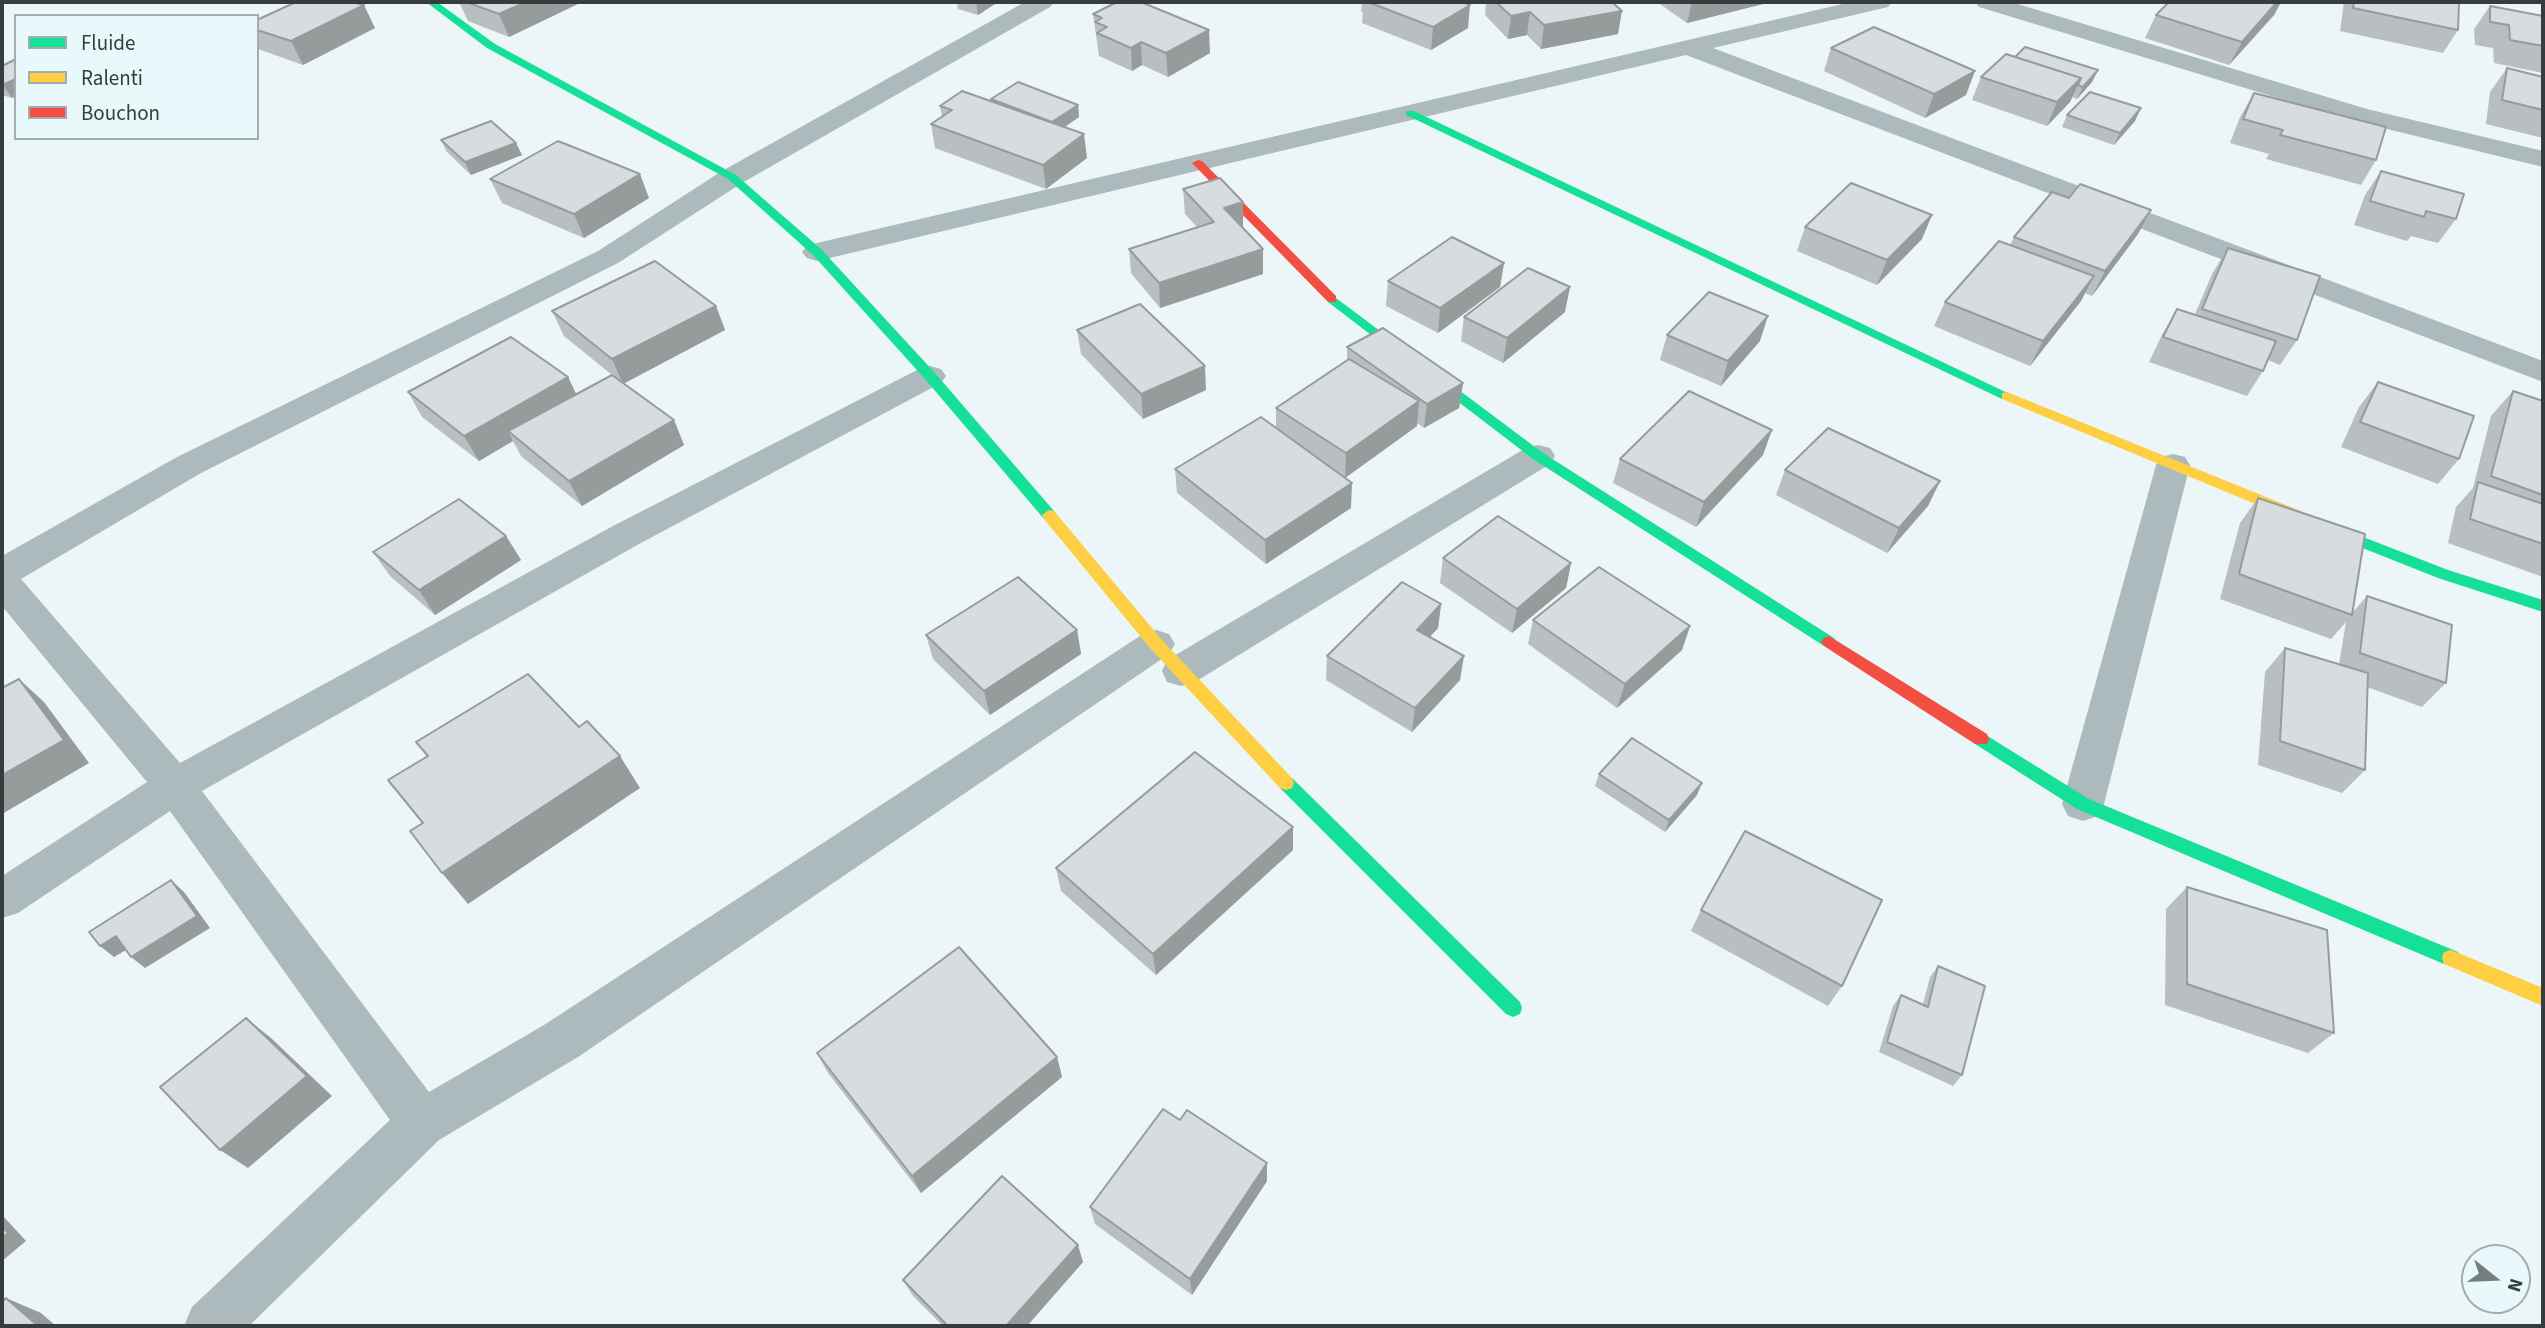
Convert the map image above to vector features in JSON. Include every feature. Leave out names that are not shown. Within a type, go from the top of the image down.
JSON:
[{"type":"street","points":[[431,2],[491,46],[732,177],[817,252],[930,376],[1100,573],[1168,657],[1322,821],[1513,1008]]},
{"type":"street","points":[[2,573],[189,465],[608,257],[732,177],[1042,2]]},
{"type":"street","points":[[817,252],[1880,2]]},
{"type":"street","points":[[1987,2],[2359,115],[2543,159]]},
{"type":"street","points":[[1687,47],[2543,372]]},
{"type":"street","points":[[1410,113],[2041,412],[2443,574],[2543,606]]},
{"type":"street","points":[[1198,163],[1326,294],[1538,456],[2083,803],[2543,997]]},
{"type":"street","points":[[2,899],[175,786],[626,535],[930,376]]},
{"type":"street","points":[[211,1326],[422,1123],[561,1041],[1168,657],[1538,456]]},
{"type":"street","points":[[2083,803],[2172,465]]},
{"type":"street","points":[[2,582],[175,786],[422,1123]]},
{"type":"building","points":[[296,2],[352,2],[364,5],[291,41],[259,31],[259,19]]},
{"type":"building","points":[[466,2],[526,2],[499,14]]},
{"type":"building","points":[[1117,2],[1141,2],[1209,30],[1166,53],[1141,42],[1131,48],[1097,33],[1107,27],[1095,22],[1102,18],[1093,14]]},
{"type":"building","points":[[1368,2],[1463,2],[1470,5],[1433,27]]},
{"type":"building","points":[[1496,2],[1612,2],[1622,11],[1544,25],[1530,12],[1511,16]]},
{"type":"building","points":[[2169,2],[2277,2],[2242,42],[2156,15]]},
{"type":"building","points":[[2354,2],[2459,2],[2458,30],[2353,8]]},
{"type":"building","points":[[2490,6],[2543,16],[2543,46],[2510,40],[2509,25],[2490,22]]},
{"type":"building","points":[[1874,27],[1975,71],[1934,94],[1831,48]]},
{"type":"building","points":[[2025,47],[2098,70],[2083,87],[2078,85],[2081,78],[2015,57]]},
{"type":"building","points":[[2006,54],[2081,78],[2057,102],[1981,77]]},
{"type":"building","points":[[14,60],[14,80],[2,85],[2,66]]},
{"type":"building","points":[[2507,68],[2543,77],[2543,110],[2502,100]]},
{"type":"building","points":[[1018,82],[1078,105],[1052,122],[991,99]]},
{"type":"building","points":[[962,91],[1084,134],[1043,165],[931,124],[952,110],[940,106]]},
{"type":"building","points":[[2090,92],[2141,108],[2120,133],[2067,115]]},
{"type":"building","points":[[2254,93],[2386,127],[2376,160],[2280,135],[2283,130],[2243,119]]},
{"type":"building","points":[[491,121],[516,143],[465,162],[441,140]]},
{"type":"building","points":[[558,141],[640,174],[574,214],[490,179]]},
{"type":"building","points":[[2381,171],[2464,194],[2456,219],[2426,211],[2424,217],[2370,201]]},
{"type":"building","points":[[1220,178],[1243,202],[1224,208],[1263,249],[1159,283],[1129,249],[1214,222],[1183,189]]},
{"type":"building","points":[[1851,183],[1932,215],[1887,260],[1805,227]]},
{"type":"building","points":[[2080,184],[2151,210],[2105,271],[2014,237],[2052,192],[2069,198]]},
{"type":"building","points":[[1452,237],[1504,263],[1440,308],[1388,281]]},
{"type":"building","points":[[1999,241],[2094,276],[2043,341],[1945,302]]},
{"type":"building","points":[[2228,248],[2320,276],[2297,340],[2202,309]]},
{"type":"building","points":[[655,261],[716,306],[612,359],[552,311]]},
{"type":"building","points":[[1528,268],[1570,287],[1507,338],[1464,317]]},
{"type":"building","points":[[1709,292],[1768,316],[1728,361],[1667,335]]},
{"type":"building","points":[[1140,304],[1205,366],[1141,394],[1077,330]]},
{"type":"building","points":[[2177,309],[2276,341],[2263,371],[2163,337]]},
{"type":"building","points":[[1383,328],[1463,383],[1427,404],[1347,347]]},
{"type":"building","points":[[511,337],[568,377],[464,436],[408,392]]},
{"type":"building","points":[[1349,359],[1419,401],[1346,453],[1276,408]]},
{"type":"building","points":[[612,375],[674,420],[569,481],[508,431]]},
{"type":"building","points":[[2378,382],[2474,416],[2459,459],[2360,422]]},
{"type":"building","points":[[1689,391],[1772,430],[1704,502],[1620,459]]},
{"type":"building","points":[[2513,391],[2543,401],[2543,495],[2491,476]]},
{"type":"building","points":[[1261,417],[1352,483],[1265,540],[1175,469]]},
{"type":"building","points":[[1828,428],[1940,481],[1899,528],[1785,470]]},
{"type":"building","points":[[2478,482],[2543,504],[2543,544],[2470,519]]},
{"type":"building","points":[[2258,498],[2365,534],[2352,615],[2239,574]]},
{"type":"building","points":[[459,499],[506,536],[419,590],[373,552]]},
{"type":"building","points":[[1498,516],[1571,563],[1517,609],[1443,558]]},
{"type":"building","points":[[1599,567],[1690,626],[1625,684],[1533,620]]},
{"type":"building","points":[[1018,577],[1077,630],[984,691],[926,635]]},
{"type":"building","points":[[1402,582],[1441,604],[1417,630],[1464,656],[1415,708],[1327,656]]},
{"type":"building","points":[[2367,596],[2452,625],[2446,683],[2360,653]]},
{"type":"building","points":[[2285,648],[2368,673],[2365,770],[2280,741]]},
{"type":"building","points":[[528,674],[579,727],[587,721],[620,756],[442,873],[410,831],[423,823],[388,780],[428,756],[416,742]]},
{"type":"building","points":[[19,679],[64,740],[2,775],[2,688]]},
{"type":"building","points":[[1632,738],[1702,783],[1669,820],[1599,774]]},
{"type":"building","points":[[1195,752],[1293,827],[1153,954],[1056,868]]},
{"type":"building","points":[[1745,831],[1882,900],[1842,986],[1701,910]]},
{"type":"building","points":[[171,880],[197,916],[131,957],[116,936],[100,946],[89,932]]},
{"type":"building","points":[[2187,887],[2327,930],[2334,1033],[2187,984]]},
{"type":"building","points":[[959,947],[1057,1057],[912,1176],[817,1053]]},
{"type":"building","points":[[1938,966],[1985,986],[1962,1075],[1887,1042],[1901,995],[1928,1007]]},
{"type":"building","points":[[246,1018],[307,1076],[220,1150],[160,1087]]},
{"type":"building","points":[[1163,1109],[1180,1120],[1187,1110],[1267,1163],[1190,1279],[1090,1207]]},
{"type":"building","points":[[1002,1176],[1078,1245],[1006,1326],[948,1326],[903,1280]]},
{"type":"building","points":[[2,1226],[8,1233],[2,1238]]},
{"type":"building","points":[[6,1298],[38,1326],[2,1326],[2,1302]]},
{"type":"traffic: fast","points":[[431,2],[491,46],[732,177],[817,252],[930,376],[1049,515]]},
{"type":"traffic: fast","points":[[1410,113],[2007,396]]},
{"type":"traffic: fast","points":[[1332,299],[1538,456],[1829,642]]},
{"type":"traffic: fast","points":[[2340,533],[2443,574],[2543,606]]},
{"type":"traffic: fast","points":[[1981,739],[2083,804],[2451,958]]},
{"type":"traffic: fast","points":[[1286,783],[1513,1008]]},
{"type":"traffic: slow","points":[[2007,396],[2340,533]]},
{"type":"traffic: slow","points":[[1049,515],[1156,644],[1286,783]]},
{"type":"traffic: slow","points":[[2451,958],[2543,997]]},
{"type":"traffic: jam","points":[[1198,163],[1332,299]]},
{"type":"traffic: jam","points":[[1829,642],[1981,739]]}]
